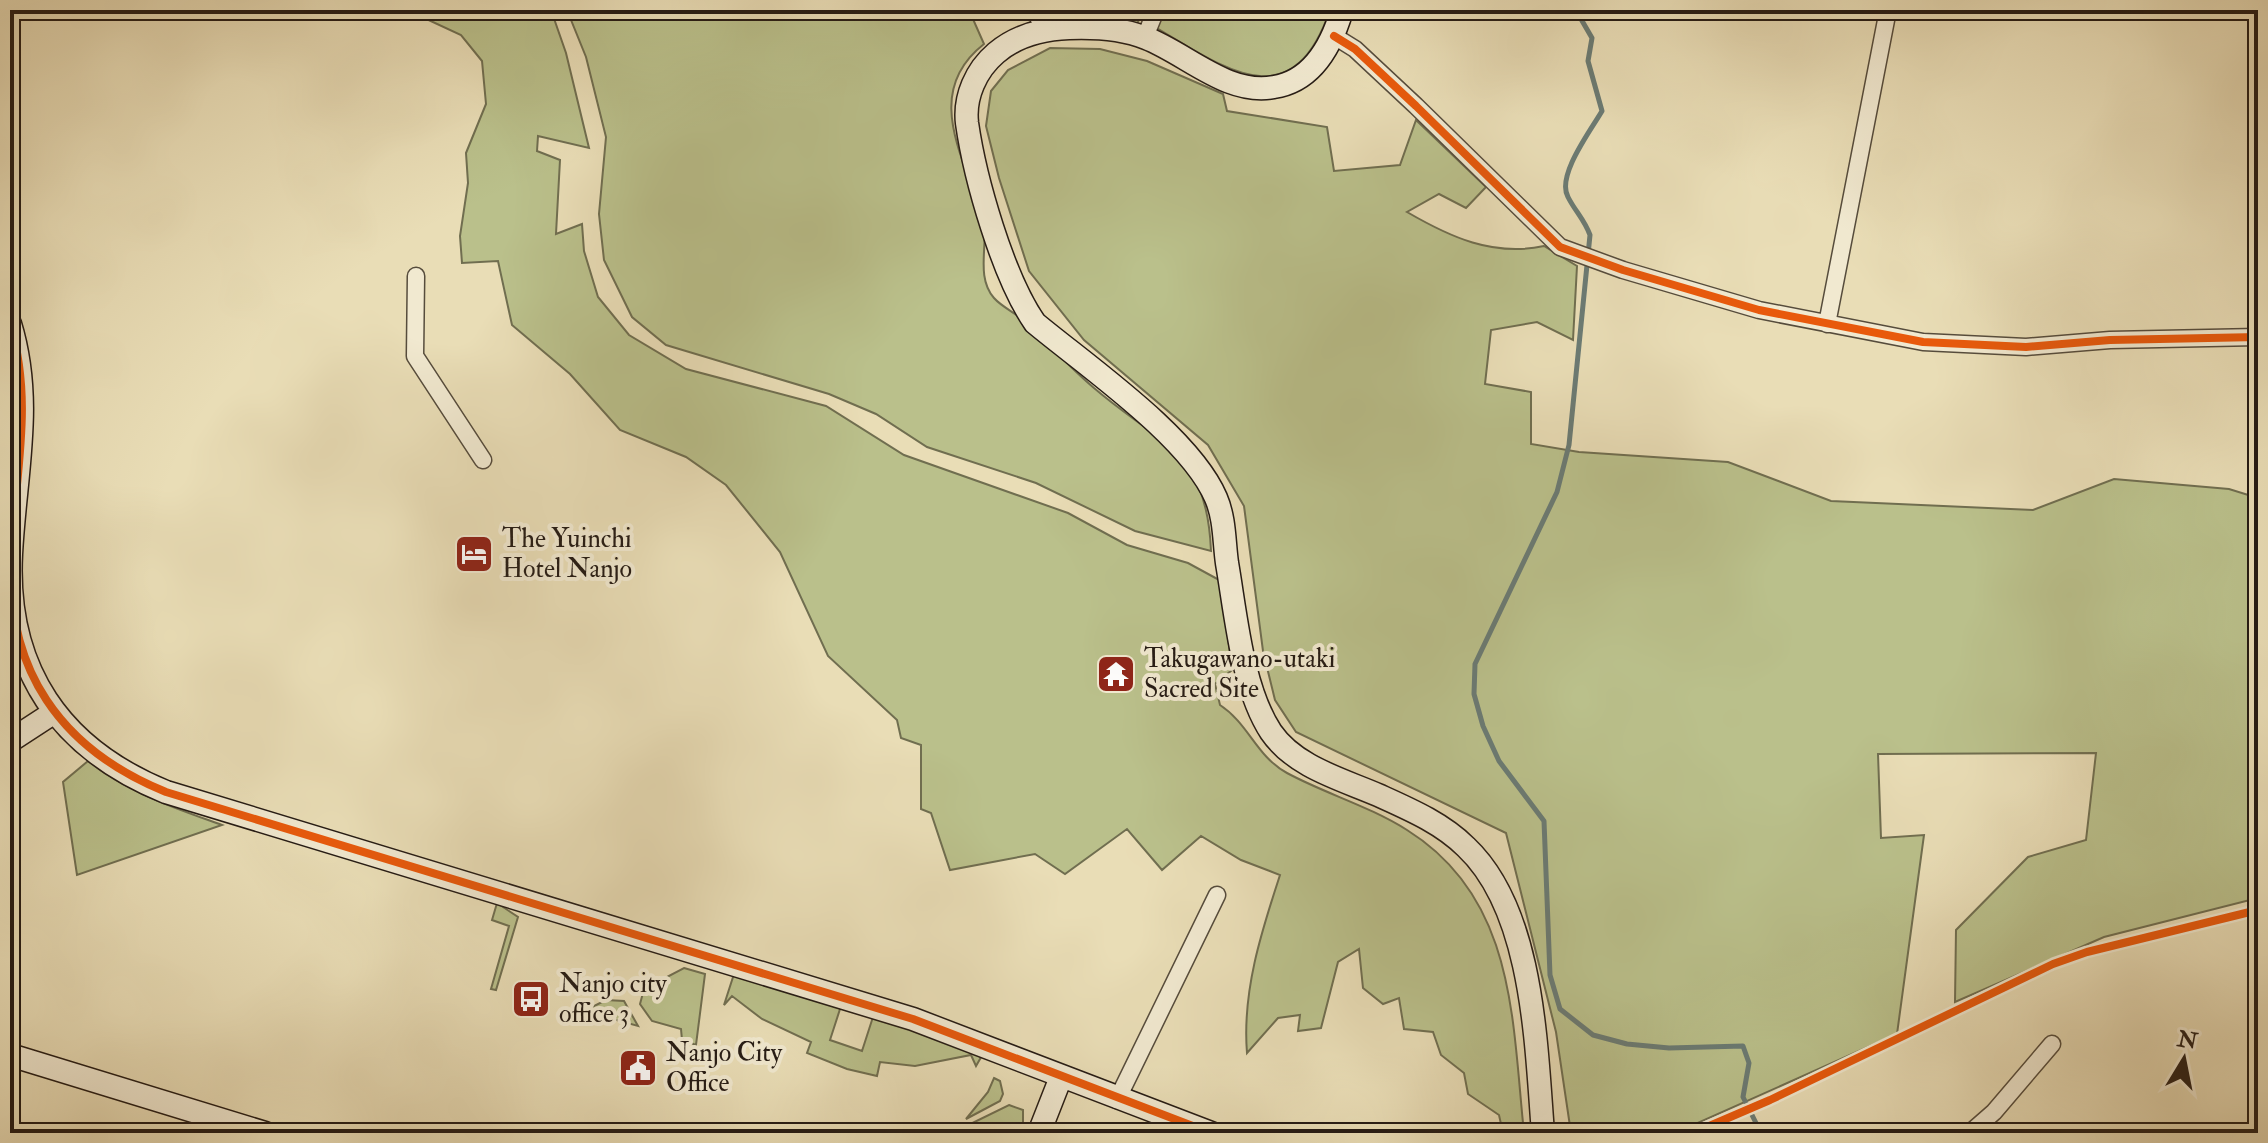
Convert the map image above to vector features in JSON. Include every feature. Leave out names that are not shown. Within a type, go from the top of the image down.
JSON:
[{"type":"street","points":[[1034,10],[1045,30]]},
{"type":"street","points":[[1145,37],[1156,10]]},
{"type":"street","points":[[1342,10],[1325,53],[1294,81],[1276,87],[1258,88],[1215,74],[1145,37],[1099,27],[1045,30],[1019,38],[990,58],[976,78],[968,98],[969,134],[1018,296],[1035,323],[1165,431],[1188,453],[1205,478],[1222,516],[1249,680],[1262,718],[1277,741],[1292,757],[1400,805],[1445,830],[1477,858],[1491,877],[1521,953],[1543,1133]]},
{"type":"street","points":[[1827,324],[1888,10]]},
{"type":"street","points":[[1334,36],[1355,49],[1560,247],[1599,261],[1759,310],[1923,342],[1987,347],[2258,337]]},
{"type":"street","points":[[416,276],[415,356],[483,460]]},
{"type":"street","points":[[10,324],[23,378],[24,407],[11,553],[12,599],[20,644],[53,713],[86,748],[112,766],[166,792],[887,1010],[985,1044],[1117,1100],[1211,1133]]},
{"type":"street","points":[[10,741],[53,713]]},
{"type":"street","points":[[1117,1100],[1217,895]]},
{"type":"street","points":[[1970,1133],[1994,1112],[2052,1044]]},
{"type":"street","points":[[10,1055],[265,1133]]},
{"type":"street","points":[[1039,1133],[1061,1077]]},
{"type":"green space","points":[[407,10],[551,10],[566,53],[589,148],[538,136],[537,151],[560,160],[556,234],[582,224],[584,251],[598,297],[629,335],[686,369],[826,406],[904,455],[1068,513],[1127,545],[1188,563],[1221,581],[1232,670],[1215,684],[1220,705],[1238,721],[1276,766],[1407,830],[1443,858],[1470,890],[1489,926],[1502,965],[1516,1048],[1524,1133],[1503,1133],[1499,1115],[1468,1094],[1464,1073],[1441,1055],[1433,1032],[1404,1029],[1399,998],[1383,1004],[1363,988],[1359,949],[1338,962],[1321,1028],[1298,1031],[1300,1015],[1278,1018],[1247,1053],[1250,985],[1280,875],[1241,860],[1201,836],[1162,870],[1127,829],[1065,874],[1035,854],[950,870],[931,813],[921,809],[921,745],[901,738],[897,720],[828,656],[780,552],[726,485],[686,457],[620,430],[570,374],[512,325],[498,261],[462,263],[460,236],[468,183],[466,153],[486,104],[482,61],[461,35]]},
{"type":"green space","points":[[567,10],[969,10],[984,44],[965,63],[955,84],[951,106],[959,152],[983,222],[984,270],[988,289],[997,301],[1023,320],[1085,380],[1176,453],[1190,470],[1200,491],[1208,517],[1211,551],[1135,531],[1036,483],[927,447],[876,414],[829,394],[666,345],[632,317],[604,260],[599,214],[606,137],[586,57]]},
{"type":"green space","points":[[1049,10],[1145,10],[1136,25],[1100,13],[1053,16]]},
{"type":"green space","points":[[1161,10],[1198,10],[1218,19],[1223,10],[1330,10],[1314,44],[1297,65],[1277,75],[1255,76],[1207,58],[1155,27]]},
{"type":"green space","points":[[1050,48],[1100,49],[1147,61],[1223,94],[1227,111],[1327,127],[1334,171],[1400,165],[1416,120],[1486,187],[1466,208],[1439,194],[1407,212],[1456,237],[1490,247],[1525,249],[1544,246],[1577,266],[1573,340],[1537,322],[1491,330],[1485,384],[1531,392],[1531,444],[1579,452],[1728,462],[1831,501],[2033,510],[2114,479],[2229,489],[2258,498],[2258,898],[2104,937],[1955,1002],[1956,930],[2028,857],[2086,840],[2096,753],[1878,754],[1881,838],[1924,835],[1897,1034],[1682,1130],[1571,1133],[1556,1032],[1506,833],[1296,732],[1275,700],[1263,651],[1244,506],[1208,445],[1084,340],[1029,271],[986,126],[991,91],[1008,70]]},
{"type":"green space","points":[[88,761],[136,791],[222,825],[77,875],[63,782]]},
{"type":"green space","points":[[497,903],[518,917],[496,990],[491,989],[509,926],[492,920]]},
{"type":"green space","points":[[684,968],[705,974],[696,1045],[682,1040],[681,1029],[652,1021],[640,1004],[644,989]]},
{"type":"green space","points":[[734,974],[921,1028],[984,1052],[976,1066],[971,1055],[915,1066],[880,1062],[877,1076],[847,1069],[807,1053],[811,1042],[762,1019],[732,996],[724,1005]],"holes":[[[841,1006],[873,1017],[862,1051],[830,1040]]]},
{"type":"green space","points":[[606,1000],[624,1001],[638,1026],[584,1011]]},
{"type":"green space","points":[[994,1078],[1000,1081],[1003,1094],[1000,1101],[966,1119],[988,1092]]},
{"type":"green space","points":[[1009,1105],[1023,1110],[1023,1133],[987,1133],[968,1128],[967,1132],[952,1133]]},
{"type":"waterway","points":[[1582,10],[1581,19],[1592,38],[1588,61],[1602,111],[1576,153],[1567,177],[1568,197],[1590,235],[1569,445],[1557,492],[1475,664],[1474,694],[1483,726],[1499,761],[1544,821],[1550,975],[1560,1009],[1593,1035],[1627,1044],[1669,1048],[1743,1046],[1749,1063],[1743,1097],[1761,1133]]},
{"type":"cycle path","points":[[1334,36],[1355,49],[1560,247],[1623,270],[1759,310],[1923,342],[2026,347],[2110,340],[2258,337]]},
{"type":"cycle path","points":[[10,324],[17,353],[22,410],[11,554],[12,595],[18,634],[29,669],[46,700],[69,728],[96,753],[166,792],[913,1019],[1211,1133]]},
{"type":"cycle path","points":[[1693,1133],[1770,1100],[2053,964],[2087,952],[2258,910]]},
{"type":"place","name":"The Yuinchi Hotel Nanjo","points":[[474,554]]},
{"type":"place","name":"Takugawano-utaki Sacred Site","points":[[1116,674]]},
{"type":"place","name":"Nanjo city office 3","points":[[531,999]]},
{"type":"place","name":"Nanjo City Office","points":[[638,1068]]}]
